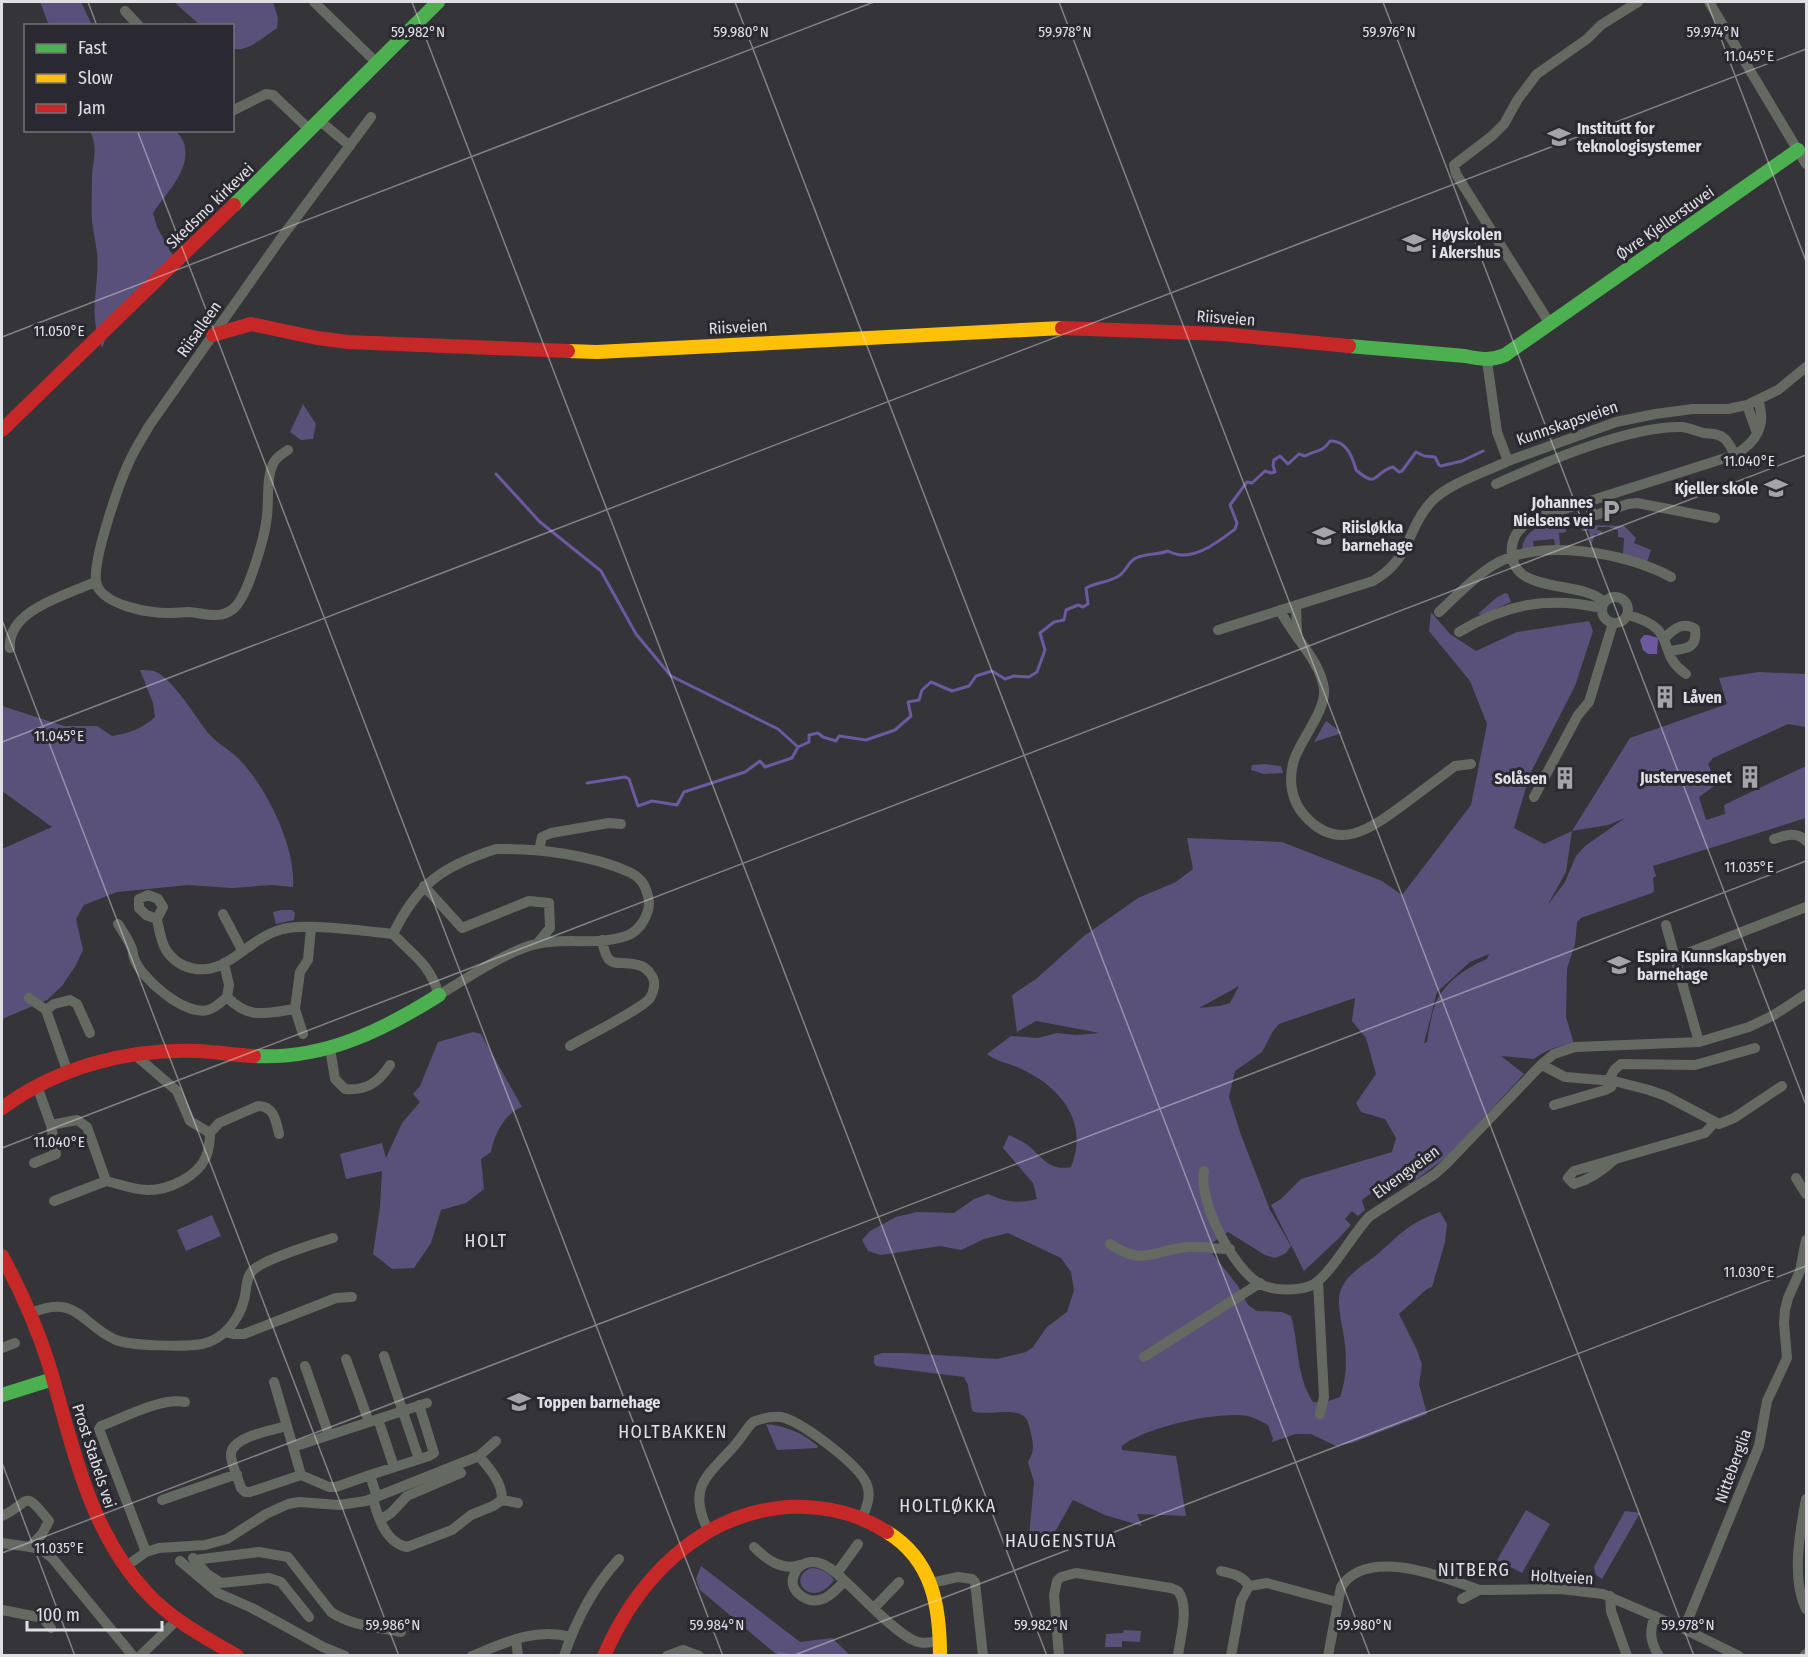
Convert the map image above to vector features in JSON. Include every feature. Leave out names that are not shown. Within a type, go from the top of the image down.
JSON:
[{"type":"main road","name":"Skedsmo kirkevei","points":[[2,430],[315,126],[438,2]]},
{"type":"main road","name":"Øvre Kjellerstuvei","points":[[1550,324],[1798,150]]},
{"type":"main road","name":"Riisveien","points":[[213,334],[218,335],[250,324],[348,342],[589,352],[1048,327],[1158,330],[1269,338],[1462,356],[1487,361]]},
{"type":"main road","points":[[1487,361],[1502,357],[1550,324]]},
{"type":"main road","points":[[2,1108],[11,1100],[37,1086],[69,1072],[134,1054],[161,1051],[281,1056],[346,1045],[383,1029],[439,995]]},
{"type":"main road","name":"Prost Stabels vei","points":[[2,1256],[31,1313],[87,1497],[103,1533],[125,1567],[147,1593],[178,1619],[237,1656]]},
{"type":"main road","points":[[2,1395],[52,1379]]},
{"type":"main road","points":[[604,1656],[626,1613],[649,1582],[675,1555],[708,1530],[739,1517],[778,1508],[824,1508],[847,1511],[863,1516],[893,1533],[916,1557],[931,1583],[937,1606],[940,1656]]},
{"type":"street","points":[[314,2],[378,64]]},
{"type":"street","points":[[1550,324],[1456,174],[1454,165],[1504,124],[1518,99],[1537,74],[1587,39],[1601,25],[1638,2]]},
{"type":"street","points":[[1709,2],[1806,164]]},
{"type":"street","points":[[125,11],[137,24]]},
{"type":"street","points":[[234,110],[266,94],[273,95],[315,126],[350,146]]},
{"type":"street","name":"Riisalleen","points":[[95,582],[98,555],[130,459],[149,426],[279,241],[371,117]]},
{"type":"street","name":"Kunnskapsveien","points":[[1487,361],[1497,432],[1508,461],[1616,422],[1655,414],[1728,409],[1747,405],[1786,385],[1806,367]]},
{"type":"street","points":[[1603,605],[1611,597],[1620,597],[1627,603],[1628,615],[1622,621],[1613,623],[1606,620],[1603,605],[1590,593],[1532,580],[1521,572],[1513,556],[1513,542],[1524,525],[1536,518],[1735,455],[1752,441],[1762,421],[1758,400]]},
{"type":"street","points":[[1747,405],[1756,433]]},
{"type":"street","points":[[1496,484],[1550,461],[1612,439],[1680,427],[1705,433],[1712,432],[1724,438],[1735,455]]},
{"type":"street","points":[[10,648],[9,637],[21,618],[31,611],[95,582],[105,595],[114,602],[127,607],[154,612],[219,615],[235,608],[243,596],[260,548],[267,519],[270,476],[274,462],[288,450]]},
{"type":"street","points":[[1218,630],[1373,581],[1388,573],[1400,559],[1422,516],[1434,499],[1508,461]]},
{"type":"street","points":[[1588,501],[1592,513],[1596,515],[1638,503],[1715,518]]},
{"type":"street","points":[[1439,612],[1488,569],[1513,556],[1547,550],[1619,552],[1667,578]]},
{"type":"street","points":[[1459,632],[1496,613],[1524,606],[1547,602],[1603,605]]},
{"type":"street","points":[[1296,605],[1297,635]]},
{"type":"street","points":[[1280,610],[1319,673],[1324,689],[1319,710],[1294,759],[1290,780],[1300,811],[1312,823],[1328,834],[1353,834],[1373,827],[1455,766],[1471,764]]},
{"type":"street","points":[[1628,615],[1645,619],[1653,624],[1665,638],[1677,668],[1686,674]]},
{"type":"street","points":[[1534,797],[1578,715],[1589,702],[1613,623]]},
{"type":"street","points":[[1665,638],[1680,626],[1686,625],[1695,629],[1694,644],[1683,649],[1669,651]]},
{"type":"street","points":[[539,850],[542,837],[550,833],[609,823],[621,824]]},
{"type":"street","points":[[1774,839],[1792,834],[1806,841]]},
{"type":"street","points":[[157,919],[165,949],[174,960],[186,967],[198,970],[210,969],[225,963],[264,936],[282,929],[310,928],[393,934],[425,964],[439,995],[503,957],[537,944],[627,936],[646,918],[649,906],[644,884],[637,876],[618,867],[539,850],[496,849],[467,859],[424,885],[404,911],[393,934]]},
{"type":"street","points":[[424,885],[462,928],[529,901],[549,903],[550,928],[537,944]]},
{"type":"street","points":[[1675,958],[1806,907]]},
{"type":"street","points":[[223,914],[242,950]]},
{"type":"street","points":[[118,924],[145,975],[161,992],[182,1005],[206,1011],[217,1006],[227,997],[229,986],[225,963]]},
{"type":"street","points":[[1666,925],[1699,1042]]},
{"type":"street","points":[[303,1034],[295,1009],[300,972],[308,960],[310,928]]},
{"type":"street","points":[[570,1046],[639,1007],[650,999],[655,987],[653,977],[645,968],[637,965],[614,964],[607,957],[602,940]]},
{"type":"street","name":"Elvengveien","points":[[1318,1282],[1370,1216],[1435,1174],[1554,1054],[1575,1047],[1699,1042],[1774,1016],[1806,994]]},
{"type":"street","points":[[227,997],[236,1006],[256,1014],[295,1009]]},
{"type":"street","points":[[29,998],[46,1010],[69,1072]]},
{"type":"street","points":[[46,1010],[54,1004],[70,1000],[77,1004],[90,1033]]},
{"type":"street","points":[[330,1048],[335,1079],[345,1089],[366,1088],[383,1075],[390,1065]]},
{"type":"street","points":[[1554,1105],[1611,1087],[1614,1070],[1621,1064],[1695,1065],[1755,1048]]},
{"type":"street","points":[[134,1054],[177,1091],[190,1121],[210,1133]]},
{"type":"street","points":[[1542,1065],[1565,1077],[1640,1086],[1664,1095],[1714,1123],[1723,1123],[1734,1118],[1782,1086]]},
{"type":"street","points":[[34,1163],[56,1154],[51,1125],[37,1086]]},
{"type":"street","points":[[54,1201],[106,1181],[147,1190],[171,1186],[194,1173],[201,1165],[207,1156],[210,1133],[219,1123],[258,1106],[264,1106],[271,1111],[275,1117],[279,1134]]},
{"type":"street","points":[[51,1125],[77,1120],[87,1127],[106,1181]]},
{"type":"street","points":[[1614,1160],[1705,1133],[1714,1123]]},
{"type":"street","points":[[1204,1171],[1202,1180],[1211,1213],[1230,1249],[1246,1270],[1260,1283],[1274,1288],[1312,1286],[1318,1282]]},
{"type":"street","points":[[1796,1178],[1806,1194]]},
{"type":"street","points":[[31,1313],[55,1307],[71,1309],[115,1339],[129,1343],[200,1344],[216,1339],[226,1332],[241,1309],[248,1279],[253,1270],[293,1251],[333,1238]]},
{"type":"street","name":"Nitteberglia","points":[[1684,1629],[1759,1446],[1767,1401],[1787,1358],[1785,1310],[1800,1271],[1806,1240]]},
{"type":"street","points":[[1110,1244],[1118,1250],[1139,1257],[1188,1247],[1230,1249]]},
{"type":"street","points":[[1318,1282],[1324,1397],[1320,1414]]},
{"type":"street","points":[[1144,1357],[1260,1283]]},
{"type":"street","points":[[226,1332],[244,1334],[324,1302],[336,1298],[352,1297]]},
{"type":"street","points":[[2,1348],[15,1343]]},
{"type":"street","points":[[384,1356],[419,1459]]},
{"type":"street","points":[[346,1359],[394,1467]]},
{"type":"street","points":[[305,1366],[329,1435]]},
{"type":"street","points":[[274,1382],[301,1475]]},
{"type":"street","points":[[146,1552],[99,1429],[101,1426],[153,1406],[178,1401],[185,1402]]},
{"type":"street","points":[[286,1426],[246,1438],[232,1448],[231,1455],[245,1492],[301,1475],[329,1487],[336,1487],[434,1453],[423,1404],[293,1447]]},
{"type":"street","points":[[708,1530],[698,1504],[699,1492],[704,1479],[753,1422],[774,1417],[783,1418],[814,1433],[855,1468],[868,1487],[868,1503],[863,1516]]},
{"type":"street","points":[[125,1567],[146,1552],[159,1548],[205,1545],[227,1539],[266,1514],[288,1504],[299,1502],[339,1505],[375,1497],[479,1456],[496,1441]]},
{"type":"street","points":[[479,1456],[495,1475],[502,1500]]},
{"type":"street","points":[[380,1520],[388,1516],[407,1496],[461,1473]]},
{"type":"street","points":[[162,1500],[237,1474]]},
{"type":"street","points":[[370,1475],[380,1520],[390,1537],[400,1545],[407,1547],[453,1530],[471,1515],[496,1505],[502,1500]]},
{"type":"street","points":[[1806,1499],[1801,1527],[1799,1584],[1806,1609]]},
{"type":"street","points":[[502,1500],[518,1503]]},
{"type":"street","points":[[2,1516],[22,1501],[32,1502],[49,1521],[42,1534],[30,1546]]},
{"type":"street","points":[[2,1543],[30,1546],[42,1550],[133,1656]]},
{"type":"street","points":[[837,1573],[858,1544]]},
{"type":"street","points":[[183,1546],[194,1560],[221,1583],[257,1579],[277,1580],[285,1585],[309,1617]]},
{"type":"street","points":[[754,1547],[766,1559],[790,1567],[814,1562],[822,1563],[837,1573],[905,1636],[915,1642],[940,1641]]},
{"type":"street","points":[[194,1560],[259,1552],[288,1557],[327,1607],[338,1617],[359,1625],[401,1632]]},
{"type":"street","points":[[564,1656],[584,1607],[606,1574],[620,1559]]},
{"type":"street","points":[[180,1561],[213,1590],[258,1611],[308,1640],[345,1656]]},
{"type":"street","points":[[800,1565],[793,1580],[795,1590],[805,1599],[825,1598],[845,1581]]},
{"type":"street","name":"Holtveien","points":[[1328,1656],[1341,1587],[1346,1580],[1368,1567],[1381,1566],[1435,1574],[1479,1590],[1561,1589],[1581,1590],[1610,1596],[1739,1656]]},
{"type":"street","points":[[1221,1571],[1244,1578],[1249,1586]]},
{"type":"street","points":[[1059,1656],[1054,1587],[1061,1577],[1076,1573],[1171,1588],[1178,1592],[1184,1611],[1178,1656]]},
{"type":"street","points":[[931,1583],[958,1577],[972,1579],[975,1582],[982,1656]]},
{"type":"street","points":[[874,1608],[899,1582]]},
{"type":"street","points":[[231,1599],[232,1583]]},
{"type":"street","points":[[1249,1586],[1267,1583],[1337,1602]]},
{"type":"street","points":[[1231,1656],[1241,1601],[1249,1586]]},
{"type":"street","name":"Holtveien","points":[[1462,1599],[1479,1590]]},
{"type":"street","points":[[1610,1596],[1611,1611],[1627,1656]]},
{"type":"street","points":[[2,1610],[43,1618],[51,1628]]},
{"type":"street","points":[[1655,1616],[1650,1633],[1659,1656]]},
{"type":"street","points":[[140,1656],[178,1619]]},
{"type":"street","points":[[472,1656],[526,1635],[557,1634],[570,1637]]},
{"type":"street","points":[[516,1639],[518,1656]]},
{"type":"street","points":[[667,1656],[683,1650],[691,1651],[699,1656]]},
{"type":"shaded area","points":[[40,2],[81,2],[92,24],[49,24]]},
{"type":"shaded area","points":[[174,2],[273,2],[278,18],[277,28],[250,46],[239,49],[234,49],[234,24],[199,24]]},
{"type":"shaded area","points":[[90,132],[177,132],[185,148],[180,174],[153,213],[157,227],[174,257],[105,340],[102,348],[95,323],[97,249],[92,221],[92,173],[95,150]]},
{"type":"shaded area","points":[[303,404],[316,424],[313,439],[301,440],[290,432]]},
{"type":"shaded area","points":[[1586,515],[1588,525],[1624,526],[1636,538],[1634,543],[1651,550],[1647,562],[1623,554],[1624,538],[1618,537],[1618,530],[1609,527],[1598,527],[1597,530],[1602,531],[1602,535],[1595,534],[1591,546],[1589,530],[1582,531],[1581,523],[1565,523],[1566,532],[1559,533],[1560,546],[1555,545],[1554,539],[1533,541],[1534,549],[1522,550],[1529,533],[1537,528]]},
{"type":"shaded area","points":[[1505,593],[1508,594],[1511,602],[1482,615],[1478,614],[1496,598]]},
{"type":"shaded area","points":[[1431,612],[1450,634],[1476,651],[1517,632],[1589,621],[1593,631],[1575,686],[1530,774],[1514,828],[1544,844],[1572,831],[1630,738],[1727,704],[1719,678],[1759,672],[1806,674],[1806,727],[1788,724],[1713,758],[1708,764],[1717,784],[1699,797],[1706,820],[1725,814],[1724,805],[1806,766],[1806,818],[1653,866],[1656,876],[1653,878],[1654,891],[1652,893],[1581,918],[1577,922],[1575,944],[1567,969],[1566,1017],[1574,1044],[1553,1048],[1534,1059],[1501,1056],[1524,1074],[1448,1156],[1409,1185],[1399,1172],[1362,1200],[1365,1210],[1358,1216],[1352,1211],[1345,1219],[1351,1225],[1304,1271],[1271,1205],[1281,1199],[1301,1179],[1392,1152],[1396,1138],[1385,1119],[1361,1112],[1356,1103],[1376,1074],[1366,1038],[1352,1021],[1355,998],[1279,1024],[1262,1052],[1235,1071],[1229,1097],[1270,1210],[1291,1246],[1286,1253],[1275,1258],[1265,1255],[1228,1232],[1212,1243],[1212,1253],[1238,1286],[1248,1305],[1257,1311],[1282,1312],[1291,1316],[1304,1382],[1313,1402],[1323,1403],[1340,1397],[1344,1382],[1346,1352],[1339,1299],[1345,1281],[1407,1229],[1440,1212],[1447,1224],[1445,1242],[1432,1287],[1399,1314],[1422,1365],[1419,1384],[1427,1414],[1352,1443],[1336,1446],[1311,1434],[1296,1434],[1272,1442],[1268,1425],[1247,1416],[1201,1418],[1164,1427],[1133,1439],[1122,1446],[1122,1450],[1176,1456],[1186,1516],[1137,1514],[1142,1526],[1105,1515],[1073,1500],[1056,1530],[1044,1542],[1029,1537],[1034,1482],[1028,1462],[1033,1445],[1027,1420],[1017,1413],[972,1411],[968,1385],[964,1377],[876,1366],[874,1356],[882,1353],[906,1353],[997,1359],[1026,1352],[1033,1347],[1047,1327],[1067,1312],[1074,1290],[1071,1272],[1061,1258],[1008,1233],[984,1239],[961,1250],[940,1246],[881,1255],[868,1251],[862,1240],[870,1231],[896,1217],[917,1212],[954,1213],[974,1199],[988,1194],[1012,1201],[1037,1199],[1033,1183],[1003,1148],[1009,1135],[1028,1145],[1053,1166],[1071,1167],[1076,1150],[1076,1134],[1067,1106],[1046,1084],[1017,1067],[987,1054],[1011,1036],[1038,1038],[1057,1033],[1076,1035],[1100,1033],[1036,1021],[1017,1032],[1012,995],[1036,979],[1084,936],[1138,898],[1176,882],[1193,869],[1187,838],[1282,842],[1382,881],[1402,895],[1471,805],[1487,724],[1470,681],[1429,631]],"holes":[[[1625,818],[1585,846],[1576,856],[1565,882],[1547,906],[1566,872],[1572,831],[1608,825]],[[1489,954],[1487,959],[1464,971],[1444,989],[1435,1005],[1427,1042],[1424,1043],[1437,992],[1470,962]],[[1239,986],[1230,1003],[1199,1008]]]},
{"type":"shaded area","points":[[1644,635],[1658,638],[1657,654],[1648,654],[1643,650],[1640,640]]},
{"type":"shaded area","points":[[140,670],[154,671],[168,681],[209,734],[239,759],[260,786],[285,837],[293,871],[293,887],[272,885],[232,888],[188,885],[117,892],[84,905],[76,919],[83,950],[62,986],[47,1000],[2,1019],[2,849],[52,827],[2,791],[2,706],[64,726],[97,726],[112,736],[124,733],[140,727],[155,717],[153,703]]},
{"type":"shaded area","points":[[1326,721],[1342,733],[1314,742]]},
{"type":"shaded area","points":[[1252,765],[1281,766],[1283,773],[1264,774],[1251,770]]},
{"type":"shaded area","points":[[292,910],[295,913],[294,920],[276,924],[273,912]]},
{"type":"shaded area","points":[[473,1032],[481,1034],[522,1107],[506,1119],[498,1132],[491,1152],[481,1159],[484,1189],[466,1203],[441,1210],[431,1243],[414,1268],[392,1269],[373,1254],[380,1207],[382,1171],[346,1179],[340,1154],[382,1143],[386,1158],[402,1123],[420,1102],[413,1094],[420,1086],[438,1042]]},
{"type":"shaded area","points":[[212,1215],[221,1236],[186,1251],[177,1230]]},
{"type":"shaded area","points":[[766,1424],[794,1431],[818,1446],[817,1448],[777,1450]]},
{"type":"shaded area","points":[[1526,1510],[1550,1524],[1522,1573],[1497,1560]]},
{"type":"shaded area","points":[[1625,1511],[1640,1513],[1602,1579],[1596,1575],[1594,1567]]},
{"type":"shaded area","points":[[701,1566],[800,1642],[832,1638],[850,1655],[777,1655],[700,1590],[696,1579]]},
{"type":"shaded area","points":[[811,1568],[824,1571],[834,1580],[826,1589],[817,1593],[804,1589],[801,1578]]},
{"type":"shaded area","points":[[1124,1630],[1141,1631],[1140,1642],[1122,1641],[1122,1647],[1105,1647],[1106,1634],[1123,1633]]},
{"type":"waterway","points":[[587,783],[625,777],[629,779],[638,806],[652,801],[677,805],[684,792],[745,772],[760,761],[765,767],[792,758],[798,747],[809,742],[809,735],[818,733],[836,741],[839,736],[866,740],[895,730],[911,716],[908,702],[919,700],[922,690],[931,682],[952,691],[969,686],[976,676],[992,671],[1005,679],[1014,676],[1029,677],[1037,672],[1045,650],[1040,633],[1054,622],[1064,620],[1066,610],[1088,604],[1086,588],[1117,577],[1140,556],[1168,551],[1186,555],[1204,550],[1221,540],[1235,529],[1237,523],[1230,505],[1247,482],[1252,483],[1265,471],[1275,472],[1274,460],[1280,456],[1288,464],[1299,454],[1305,456],[1321,450],[1330,441],[1336,441],[1348,451],[1356,470],[1363,476],[1373,479],[1393,467],[1399,472],[1402,471],[1416,452],[1424,456],[1435,457],[1441,466],[1462,461],[1483,451]]},
{"type":"waterway","points":[[496,474],[540,522],[601,571],[636,634],[671,676],[778,729],[798,747]]},
{"type":"waterway","points":[[779,1653],[790,1656]]},
{"type":"traffic: fast","points":[[234,205],[438,2]]},
{"type":"traffic: fast","points":[[1349,346],[1485,359],[1505,355],[1798,150]]},
{"type":"traffic: fast","points":[[254,1056],[279,1056],[328,1048],[374,1031],[439,995]]},
{"type":"traffic: fast","points":[[2,1395],[53,1379]]},
{"type":"traffic: slow","points":[[568,351],[597,352],[1062,328]]},
{"type":"traffic: slow","points":[[887,1532],[915,1556],[931,1586],[938,1620],[940,1656]]},
{"type":"traffic: jam","points":[[2,430],[234,205]]},
{"type":"traffic: jam","points":[[213,335],[251,324],[348,342],[568,351]]},
{"type":"traffic: jam","points":[[1062,328],[1222,334],[1349,346]]},
{"type":"traffic: jam","points":[[2,1108],[47,1081],[70,1071],[120,1057],[172,1051],[254,1056]]},
{"type":"traffic: jam","points":[[2,1256],[39,1337],[85,1485],[110,1542],[147,1593],[167,1612],[237,1656]]},
{"type":"traffic: jam","points":[[604,1656],[634,1601],[653,1577],[675,1555],[726,1522],[756,1512],[787,1507],[813,1507],[839,1511],[863,1519],[887,1532]]},
{"type":"place","name":"Institutt for teknologisystemer","points":[[1559,137]]},
{"type":"place","name":"Høyskolen i Akershus","points":[[1414,243]]},
{"type":"place","name":"Kjeller skole","points":[[1776,488]]},
{"type":"place","name":"Johannes Nielsens vei","points":[[1611,511]]},
{"type":"place","name":"Riisløkka barnehage","points":[[1324,536]]},
{"type":"place","name":"Låven","points":[[1665,697]]},
{"type":"place","name":"Justervesenet","points":[[1750,777]]},
{"type":"place","name":"Solåsen","points":[[1565,778]]},
{"type":"place","name":"Espira Kunnskapsbyen barnehage","points":[[1619,965]]},
{"type":"place","name":"Toppen barnehage","points":[[519,1402]]},
{"type":"district","name":"HOLT","points":[[486,1241]]},
{"type":"district","name":"HOLTBAKKEN","points":[[673,1432]]},
{"type":"district","name":"HOLTLØKKA","points":[[948,1506]]},
{"type":"district","name":"HAUGENSTUA","points":[[1061,1541]]},
{"type":"district","name":"NITBERG","points":[[1474,1570]]}]
